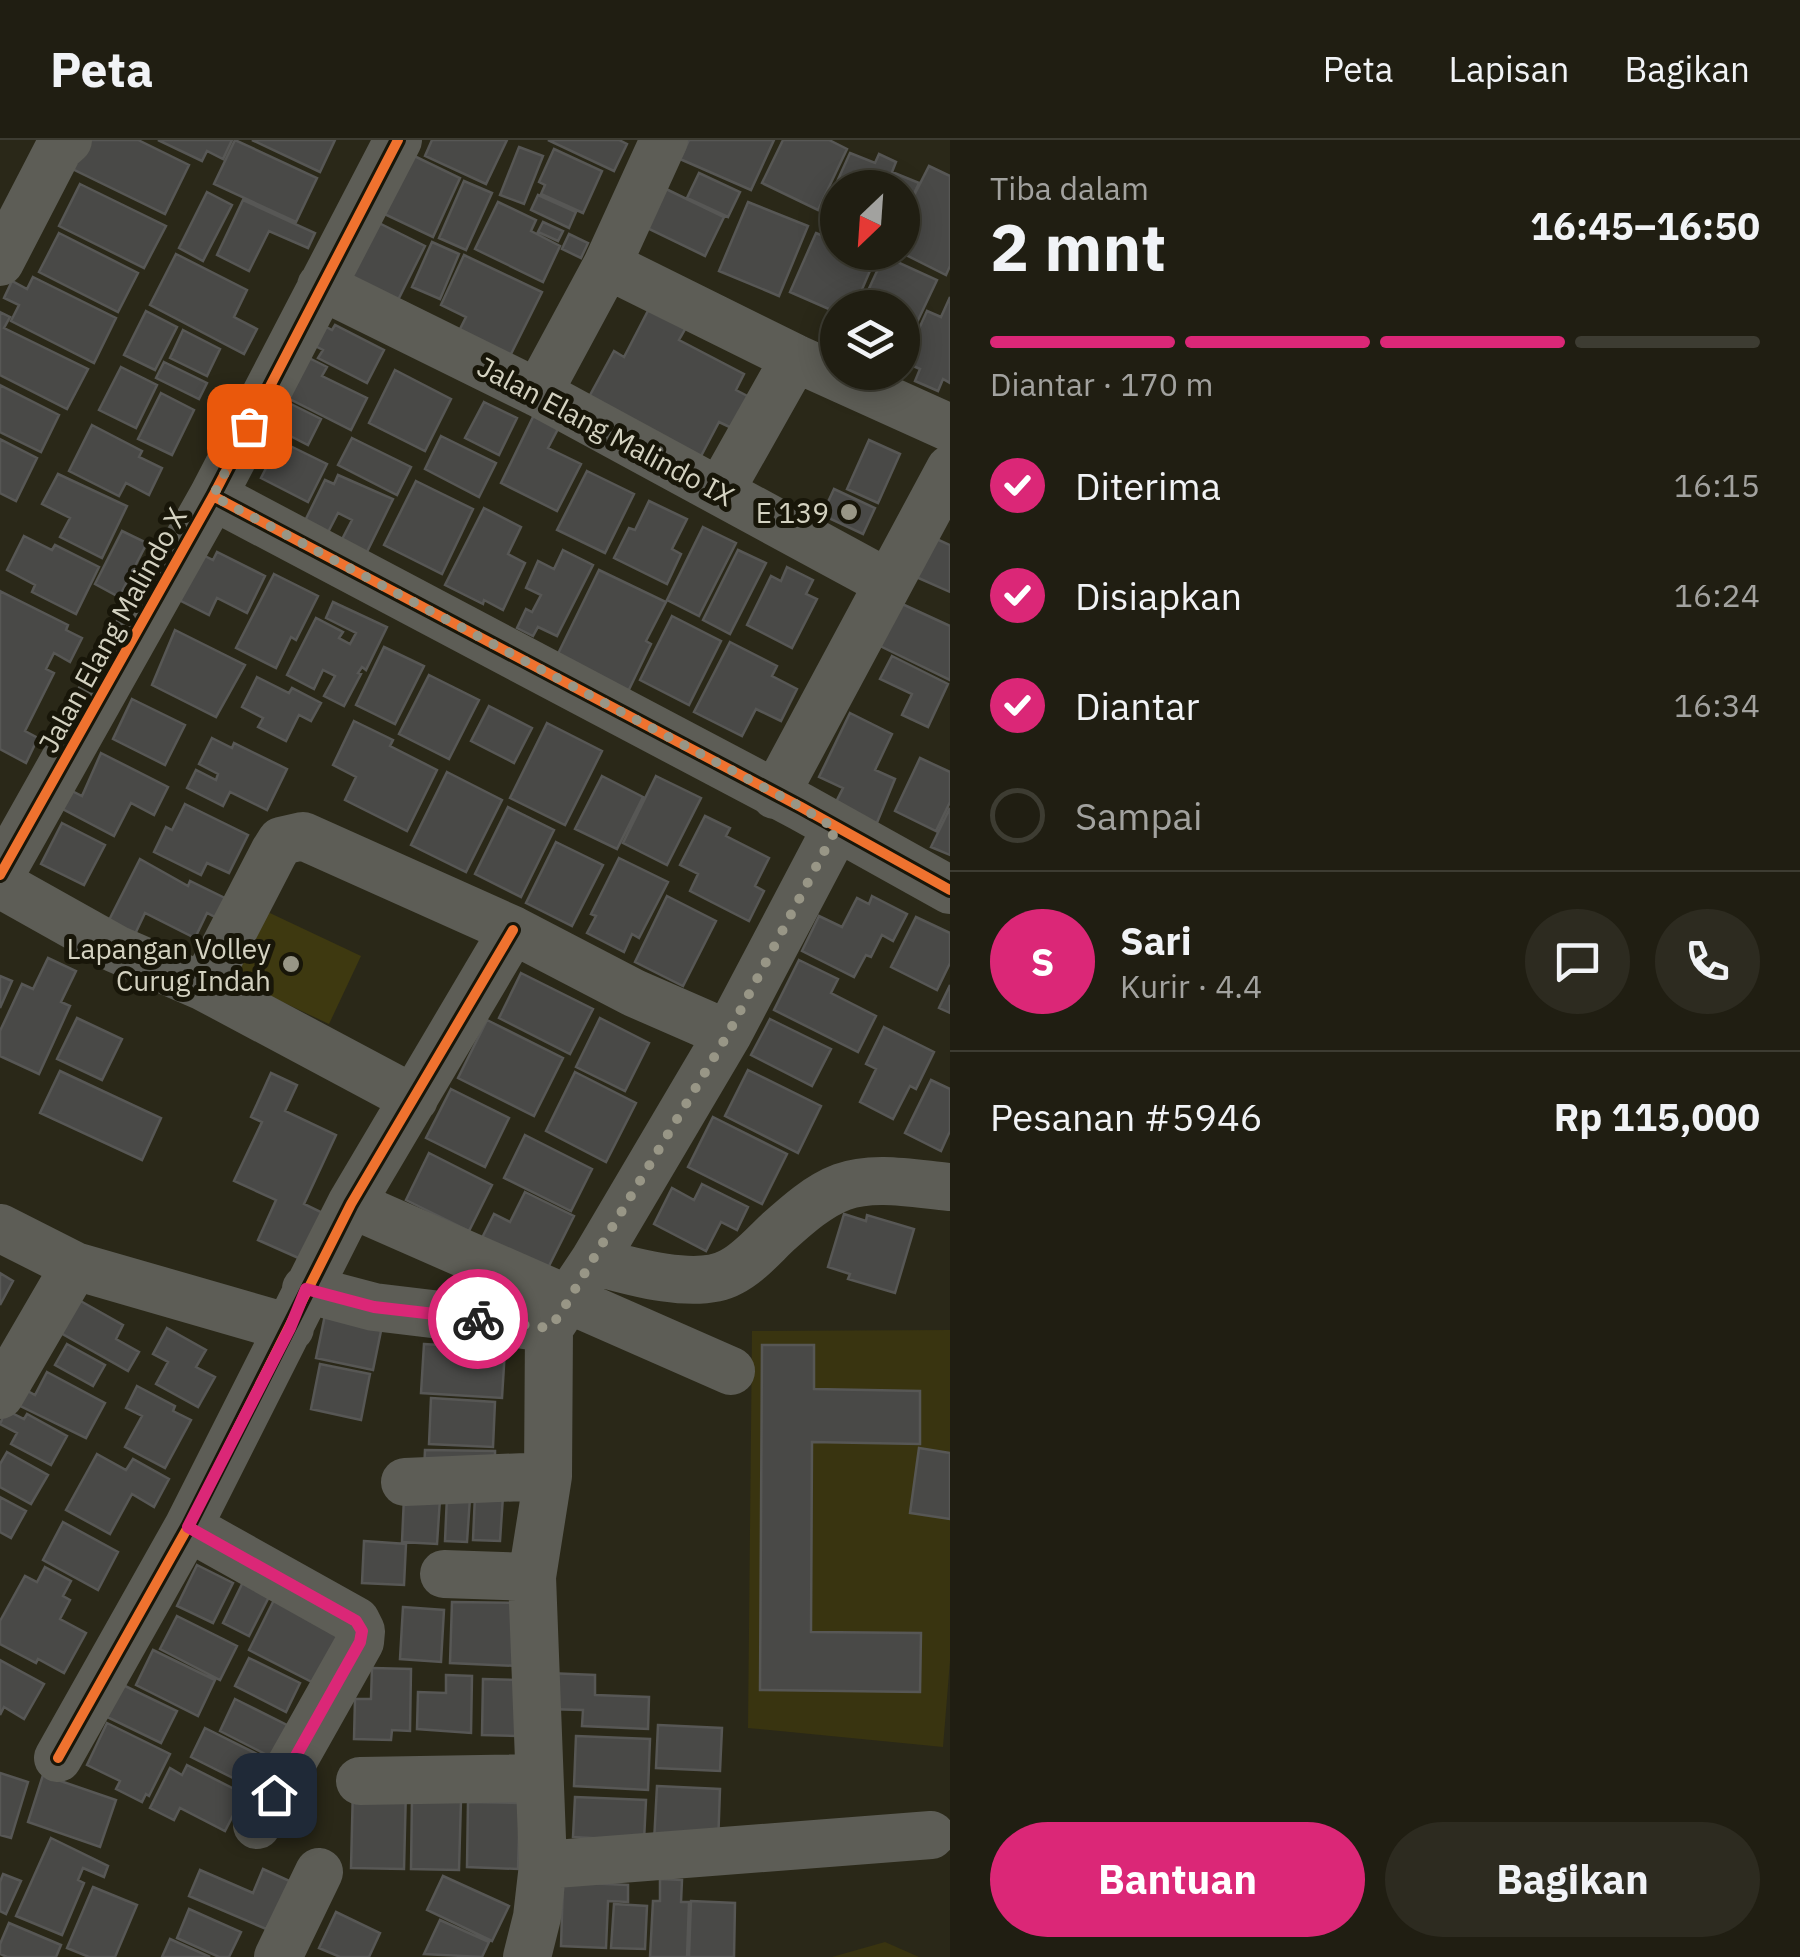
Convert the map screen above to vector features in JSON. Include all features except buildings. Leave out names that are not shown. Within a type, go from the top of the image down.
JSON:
[{"type":"street","points":[[0,262],[59,148],[68,140]]},
{"type":"street","name":"Jalan Elang Malindo X","points":[[0,875],[213,496],[398,140]]},
{"type":"street","points":[[538,393],[607,265],[664,140]]},
{"type":"street","points":[[607,265],[795,358],[950,428]]},
{"type":"street","name":"Jalan Elang Malindo IX","points":[[321,286],[538,393],[888,584]]},
{"type":"street","points":[[720,491],[795,358]]},
{"type":"street","points":[[774,795],[950,469]]},
{"type":"street","points":[[213,496],[950,890]]},
{"type":"street","points":[[527,1957],[538,1916],[542,1865],[532,1577],[548,1476],[565,1314],[728,1034],[836,829]]},
{"type":"street","points":[[204,986],[281,841],[303,836],[513,930],[634,992],[728,1034]]},
{"type":"street","points":[[0,884],[116,948],[204,986],[414,1098]]},
{"type":"street","points":[[58,1758],[188,1527],[351,1204],[513,930]]},
{"type":"street","points":[[0,1228],[74,1266],[298,1309],[374,1307],[565,1314],[638,1273],[714,1278],[730,1273],[825,1194],[846,1186],[875,1182],[950,1187]]},
{"type":"street","points":[[351,1204],[565,1314],[731,1372]]},
{"type":"street","points":[[0,1395],[74,1266]]},
{"type":"street","points":[[405,1482],[548,1476]]},
{"type":"street","points":[[188,1527],[356,1621],[362,1631],[360,1642],[258,1826]]},
{"type":"street","points":[[444,1574],[532,1577]]},
{"type":"street","points":[[360,1781],[539,1778]]},
{"type":"street","points":[[542,1865],[932,1834]]},
{"type":"street","points":[[278,1957],[318,1872]]},
{"type":"shaded area","name":"Lapangan Volley Curug Indah","points":[[253,905],[361,956],[329,1024],[221,973]]},
{"type":"shaded area","points":[[950,1330],[950,1661],[943,1747],[748,1728],[752,1331]]},
{"type":"shaded area","points":[[885,1942],[919,1957],[832,1957]]},
{"type":"cycle path","points":[[0,875],[213,496],[398,140]]},
{"type":"cycle path","points":[[213,496],[950,890]]},
{"type":"cycle path","points":[[58,1758],[188,1527],[351,1204],[513,930]]},
{"type":"way so far","points":[[249,426],[213,496],[836,829],[728,1034],[559,1316],[549,1328],[478,1319]]},
{"type":"place","name":"E 139","points":[[849,512]]},
{"type":"place","name":"Lapangan Volley Curug Indah","points":[[291,964]]},
{"type":"route","points":[[274,1795],[360,1642],[362,1631],[356,1621],[188,1527],[306,1289],[374,1307],[478,1319]]}]
